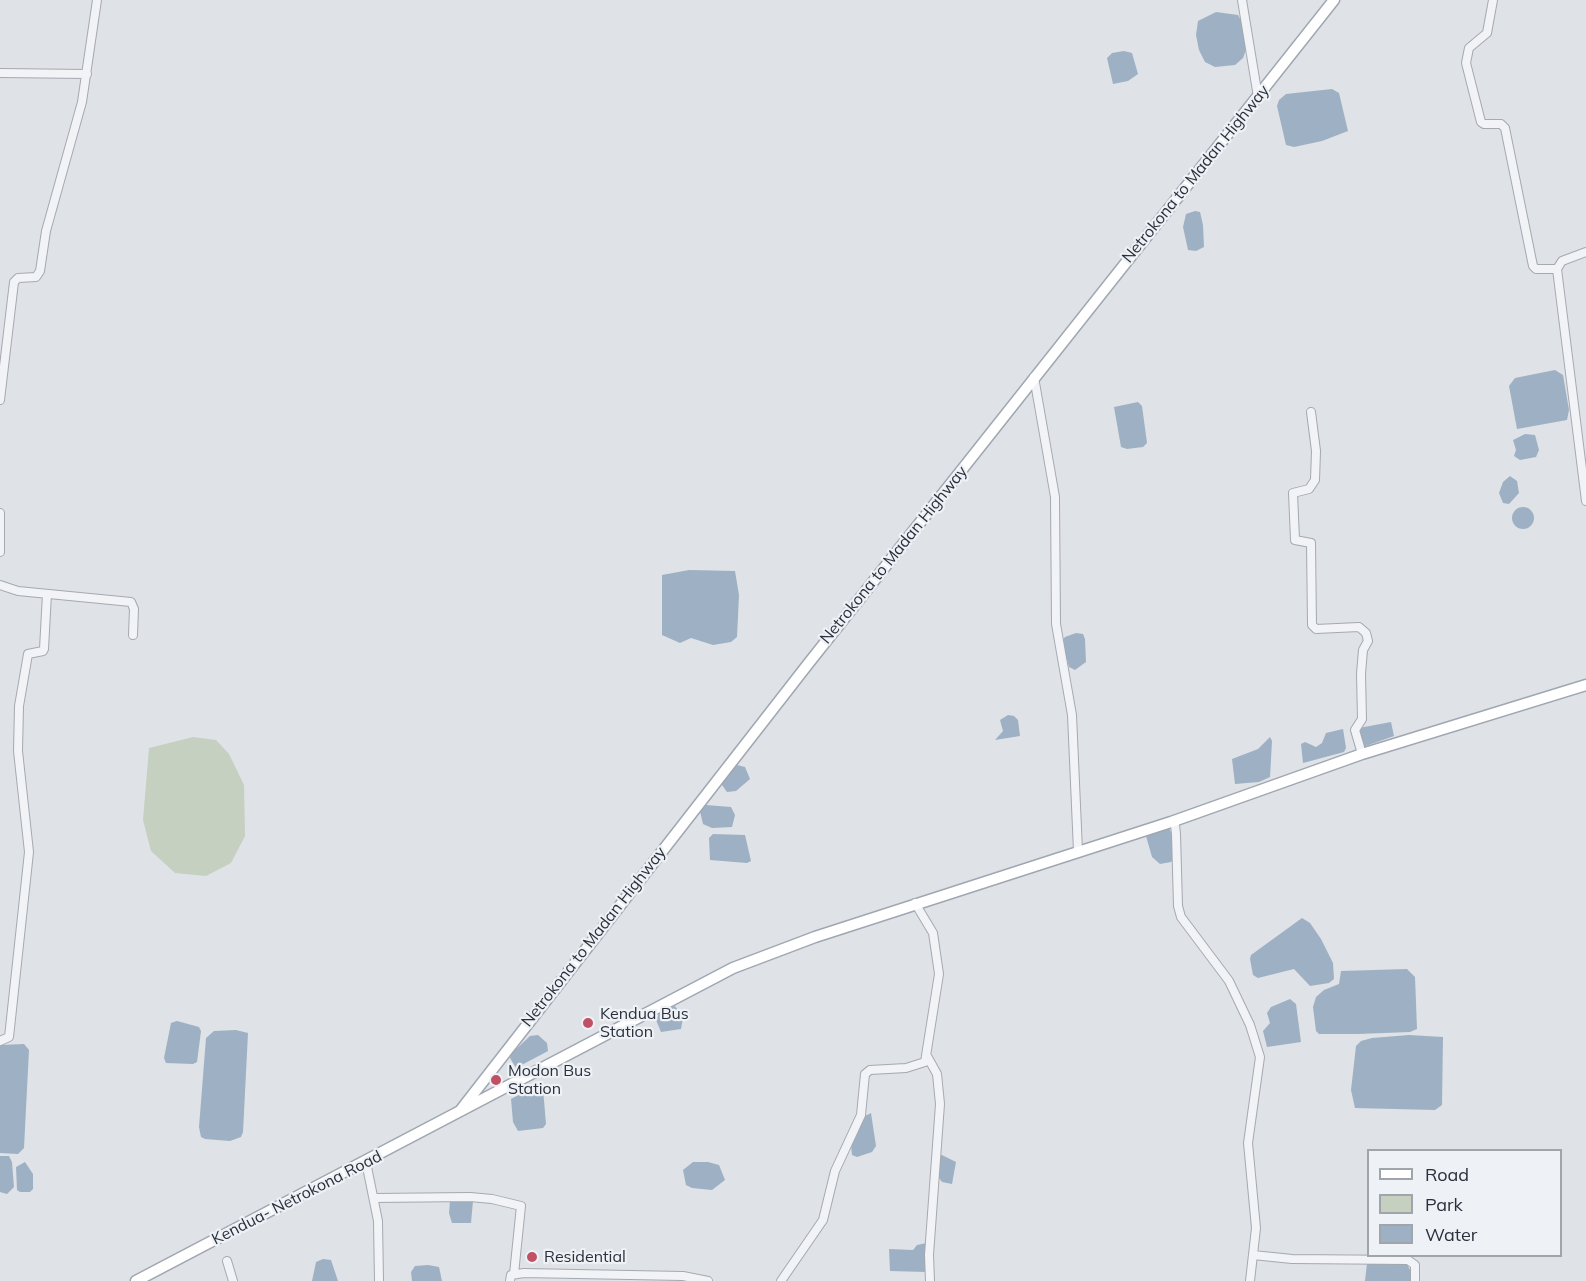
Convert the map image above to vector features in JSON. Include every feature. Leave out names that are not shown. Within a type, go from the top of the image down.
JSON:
[{"type":"main road","name":"Netrokona to Madan Highway","points":[[458,1113],[1034,377],[1334,0]]},
{"type":"main road","name":"Kendua- Netrokona Road","points":[[135,1281],[734,968],[915,903],[1171,822],[1362,754],[1586,685]]},
{"type":"street","points":[[0,400],[14,282],[18,278],[34,278],[39,275],[46,231],[75,134],[87,74],[97,0]]},
{"type":"street","points":[[1242,0],[1257,98]]},
{"type":"street","points":[[1493,0],[1486,33],[1467,51],[1467,70],[1481,122],[1501,124],[1505,128],[1533,266],[1536,269],[1557,269]]},
{"type":"street","points":[[0,73],[87,74]]},
{"type":"street","points":[[1586,252],[1562,261],[1557,269],[1586,501]]},
{"type":"street","points":[[1034,377],[1055,497],[1056,624],[1072,715],[1078,851]]},
{"type":"street","points":[[1311,412],[1316,451],[1315,480],[1309,489],[1293,493],[1295,540],[1311,543],[1312,625],[1316,629],[1359,627],[1366,633],[1368,641],[1363,650],[1361,674],[1362,719],[1355,730],[1362,754]]},
{"type":"street","points":[[0,513],[0,552]]},
{"type":"street","points":[[0,585],[5,589],[131,602],[135,609],[133,635]]},
{"type":"street","points":[[0,1041],[9,1037],[29,852],[18,751],[18,706],[28,654],[44,649],[47,594]]},
{"type":"street","points":[[1171,822],[1175,825],[1176,834],[1178,906],[1181,917],[1229,981],[1250,1025],[1260,1057],[1248,1143],[1256,1228],[1250,1281]]},
{"type":"street","points":[[781,1281],[823,1220],[835,1172],[861,1115],[865,1074],[880,1069],[917,1066],[925,1062],[939,974],[933,933],[915,903]]},
{"type":"street","points":[[927,1056],[937,1074],[940,1104],[929,1254],[930,1281]]},
{"type":"street","points":[[366,1162],[378,1221],[379,1281]]},
{"type":"street","points":[[375,1198],[470,1197],[492,1199],[521,1206],[512,1277],[683,1276],[708,1281]]},
{"type":"street","points":[[1253,1255],[1292,1259],[1408,1260],[1416,1265],[1415,1281]]},
{"type":"street","points":[[226,1261],[233,1281]]},
{"type":"green space","points":[[193,737],[216,740],[229,754],[244,785],[245,836],[231,863],[206,876],[175,873],[151,851],[143,820],[149,748]]},
{"type":"water","points":[[1216,12],[1238,15],[1242,22],[1246,50],[1243,58],[1235,65],[1215,67],[1205,62],[1199,50],[1196,35],[1198,21]]},
{"type":"water","points":[[1124,51],[1132,53],[1138,74],[1128,81],[1113,84],[1107,58],[1112,53]]},
{"type":"water","points":[[1332,89],[1339,93],[1348,131],[1322,141],[1294,147],[1286,145],[1277,106],[1279,100],[1286,94]]},
{"type":"water","points":[[1200,212],[1204,247],[1196,251],[1188,250],[1183,227],[1186,214]]},
{"type":"water","points":[[1555,370],[1563,375],[1569,410],[1567,420],[1517,429],[1509,386],[1515,378]]},
{"type":"water","points":[[1138,402],[1142,406],[1147,443],[1143,447],[1127,449],[1121,447],[1114,407]]},
{"type":"water","points":[[1525,434],[1535,435],[1539,450],[1536,457],[1520,460],[1514,456],[1516,450],[1513,440]]},
{"type":"water","points":[[1510,476],[1517,481],[1519,493],[1509,504],[1503,503],[1499,493],[1503,482]]},
{"type":"water","points":[[1523,507],[1531,510],[1534,518],[1531,526],[1523,529],[1515,526],[1512,518],[1515,510]]},
{"type":"water","points":[[689,570],[735,571],[739,595],[737,637],[731,642],[713,645],[691,638],[680,643],[662,635],[662,575]]},
{"type":"water","points":[[1076,633],[1083,634],[1085,639],[1086,662],[1075,670],[1069,667],[1062,641],[1065,637]]},
{"type":"water","points":[[1008,715],[1018,720],[1020,736],[995,740],[1003,731],[1000,720]]},
{"type":"water","points":[[1391,722],[1394,736],[1363,747],[1359,728]]},
{"type":"water","points":[[1343,729],[1346,748],[1344,752],[1303,763],[1301,744],[1305,742],[1316,747],[1322,743],[1326,733]]},
{"type":"water","points":[[1270,737],[1272,741],[1270,777],[1259,782],[1235,784],[1232,759],[1258,749]]},
{"type":"water","points":[[737,765],[745,767],[750,779],[736,791],[727,792],[722,785],[723,779]]},
{"type":"water","points":[[706,805],[731,807],[735,815],[732,827],[712,828],[703,824],[700,811]]},
{"type":"water","points":[[1169,828],[1174,838],[1175,857],[1171,862],[1160,864],[1152,857],[1146,836],[1150,832]]},
{"type":"water","points":[[713,834],[745,835],[751,861],[747,863],[710,860],[709,838]]},
{"type":"water","points":[[1302,918],[1310,923],[1321,939],[1333,963],[1334,979],[1329,983],[1310,986],[1294,969],[1258,978],[1253,975],[1251,955]]},
{"type":"water","points":[[1407,969],[1415,977],[1417,1029],[1410,1032],[1358,1034],[1319,1034],[1316,1031],[1313,1007],[1316,997],[1324,990],[1339,984],[1341,971]]},
{"type":"water","points":[[1290,999],[1296,1004],[1301,1042],[1267,1047],[1263,1031],[1270,1023],[1267,1013],[1271,1007]]},
{"type":"water","points":[[675,1006],[683,1018],[681,1029],[661,1032],[656,1020],[660,1011]]},
{"type":"water","points":[[177,1021],[199,1027],[201,1031],[197,1062],[193,1064],[166,1063],[164,1058],[171,1023]]},
{"type":"water","points":[[236,1030],[248,1033],[243,1132],[241,1137],[230,1141],[205,1139],[201,1137],[199,1127],[206,1038],[214,1031]]},
{"type":"water","points":[[538,1035],[547,1043],[548,1051],[516,1068],[510,1058],[512,1053],[530,1036]]},
{"type":"water","points":[[1409,1035],[1443,1037],[1442,1105],[1435,1110],[1355,1108],[1351,1090],[1356,1046],[1361,1041],[1372,1038]]},
{"type":"water","points":[[24,1044],[29,1050],[24,1148],[18,1154],[0,1153],[0,1045]]},
{"type":"water","points":[[534,1087],[543,1089],[546,1124],[543,1128],[518,1131],[513,1122],[511,1099]]},
{"type":"water","points":[[871,1113],[876,1146],[872,1152],[857,1157],[852,1155],[851,1145],[863,1117]]},
{"type":"water","points":[[942,1155],[956,1162],[952,1184],[942,1182],[937,1175],[937,1156]]},
{"type":"water","points":[[0,1156],[9,1156],[12,1162],[14,1187],[7,1194],[0,1192]]},
{"type":"water","points":[[25,1162],[33,1174],[33,1189],[30,1192],[20,1192],[17,1190],[16,1167]]},
{"type":"water","points":[[693,1162],[719,1165],[725,1180],[712,1190],[692,1188],[686,1185],[683,1170]]},
{"type":"water","points":[[450,1201],[473,1201],[471,1223],[452,1223],[449,1213]]},
{"type":"water","points":[[927,1243],[926,1272],[890,1271],[889,1249],[913,1250],[917,1245]]},
{"type":"water","points":[[323,1259],[331,1260],[338,1281],[312,1281],[316,1262]]},
{"type":"water","points":[[1367,1263],[1407,1264],[1411,1272],[1410,1281],[1365,1281]]},
{"type":"water","points":[[415,1266],[439,1267],[442,1281],[412,1281],[411,1272]]},
{"type":"place","name":"Kendua Bus Station","points":[[588,1023]]},
{"type":"place","name":"Modon Bus Station","points":[[496,1080]]},
{"type":"place","name":"Residential","points":[[532,1257]]}]
